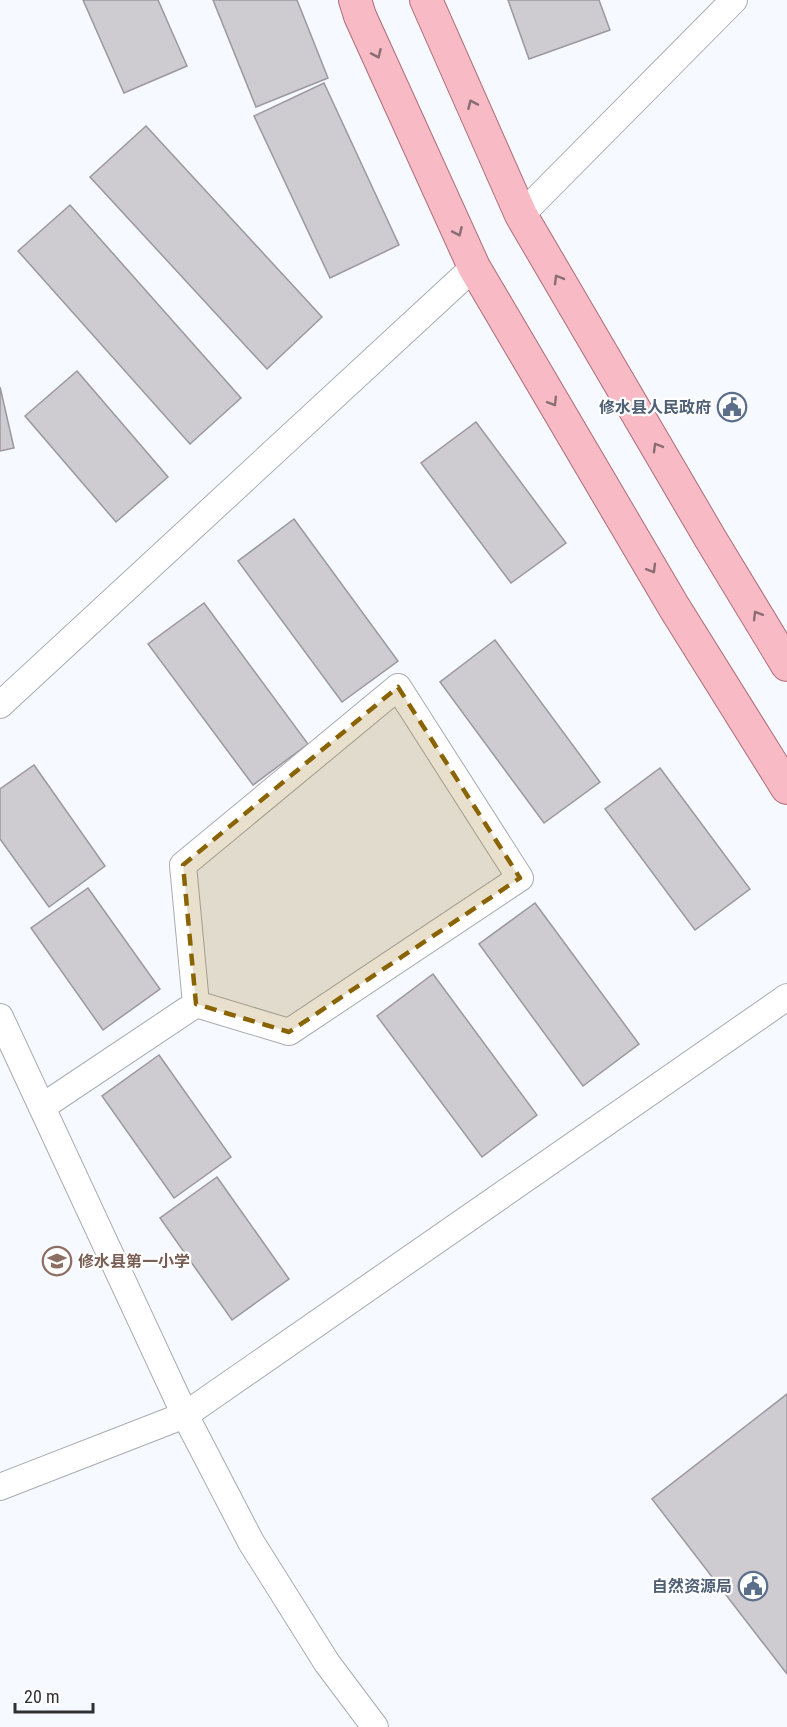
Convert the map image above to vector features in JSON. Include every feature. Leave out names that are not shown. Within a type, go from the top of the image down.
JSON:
[{"type":"main road","points":[[355,0],[360,16],[474,267],[674,607],[787,788]]},
{"type":"main road","points":[[426,0],[521,215],[787,665]]},
{"type":"street","points":[[521,215],[735,0]]},
{"type":"street","points":[[0,705],[474,267]]},
{"type":"street","points":[[398,687],[520,878],[290,1032],[196,1004],[183,865],[398,687]]},
{"type":"street","points":[[0,1487],[185,1415],[787,997]]},
{"type":"street","points":[[42,1107],[196,1004]]},
{"type":"street","points":[[0,1017],[185,1415],[251,1542],[327,1663],[375,1727]]},
{"type":"highlighted area","points":[[398,687],[520,878],[289,1032],[196,1004],[183,865]]},
{"type":"building","points":[[83,0],[158,0],[187,66],[124,93]]},
{"type":"building","points":[[213,0],[297,0],[328,78],[256,107]]},
{"type":"building","points":[[508,0],[599,0],[610,30],[529,59]]},
{"type":"building","points":[[324,83],[399,245],[330,278],[254,116]]},
{"type":"building","points":[[146,126],[322,317],[267,369],[90,177]]},
{"type":"building","points":[[70,205],[241,398],[190,444],[18,251]]},
{"type":"building","points":[[77,371],[168,477],[116,522],[25,416]]},
{"type":"building","points":[[0,387],[14,448],[0,451]]},
{"type":"building","points":[[476,422],[566,543],[511,583],[421,463]]},
{"type":"building","points":[[294,519],[398,661],[342,702],[238,561]]},
{"type":"building","points":[[204,603],[308,744],[253,785],[148,644]]},
{"type":"building","points":[[495,640],[600,782],[544,823],[440,682]]},
{"type":"building","points":[[34,765],[105,866],[49,907],[0,839],[0,789]]},
{"type":"building","points":[[660,768],[750,889],[695,930],[605,809]]},
{"type":"building","points":[[88,888],[160,989],[103,1030],[31,928]]},
{"type":"building","points":[[535,903],[639,1044],[583,1086],[479,944]]},
{"type":"building","points":[[433,974],[537,1115],[482,1157],[377,1016]]},
{"type":"building","points":[[159,1055],[231,1157],[174,1198],[102,1096]]},
{"type":"building","points":[[217,1177],[289,1279],[232,1320],[160,1218]]},
{"type":"building","name":"自然资源局","points":[[787,1394],[787,1674],[652,1499]]},
{"type":"place","name":"修水县人民政府","points":[[732,407]]},
{"type":"place","name":"修水县第一小学","points":[[57,1261]]},
{"type":"place","name":"自然资源局","points":[[753,1586]]}]
